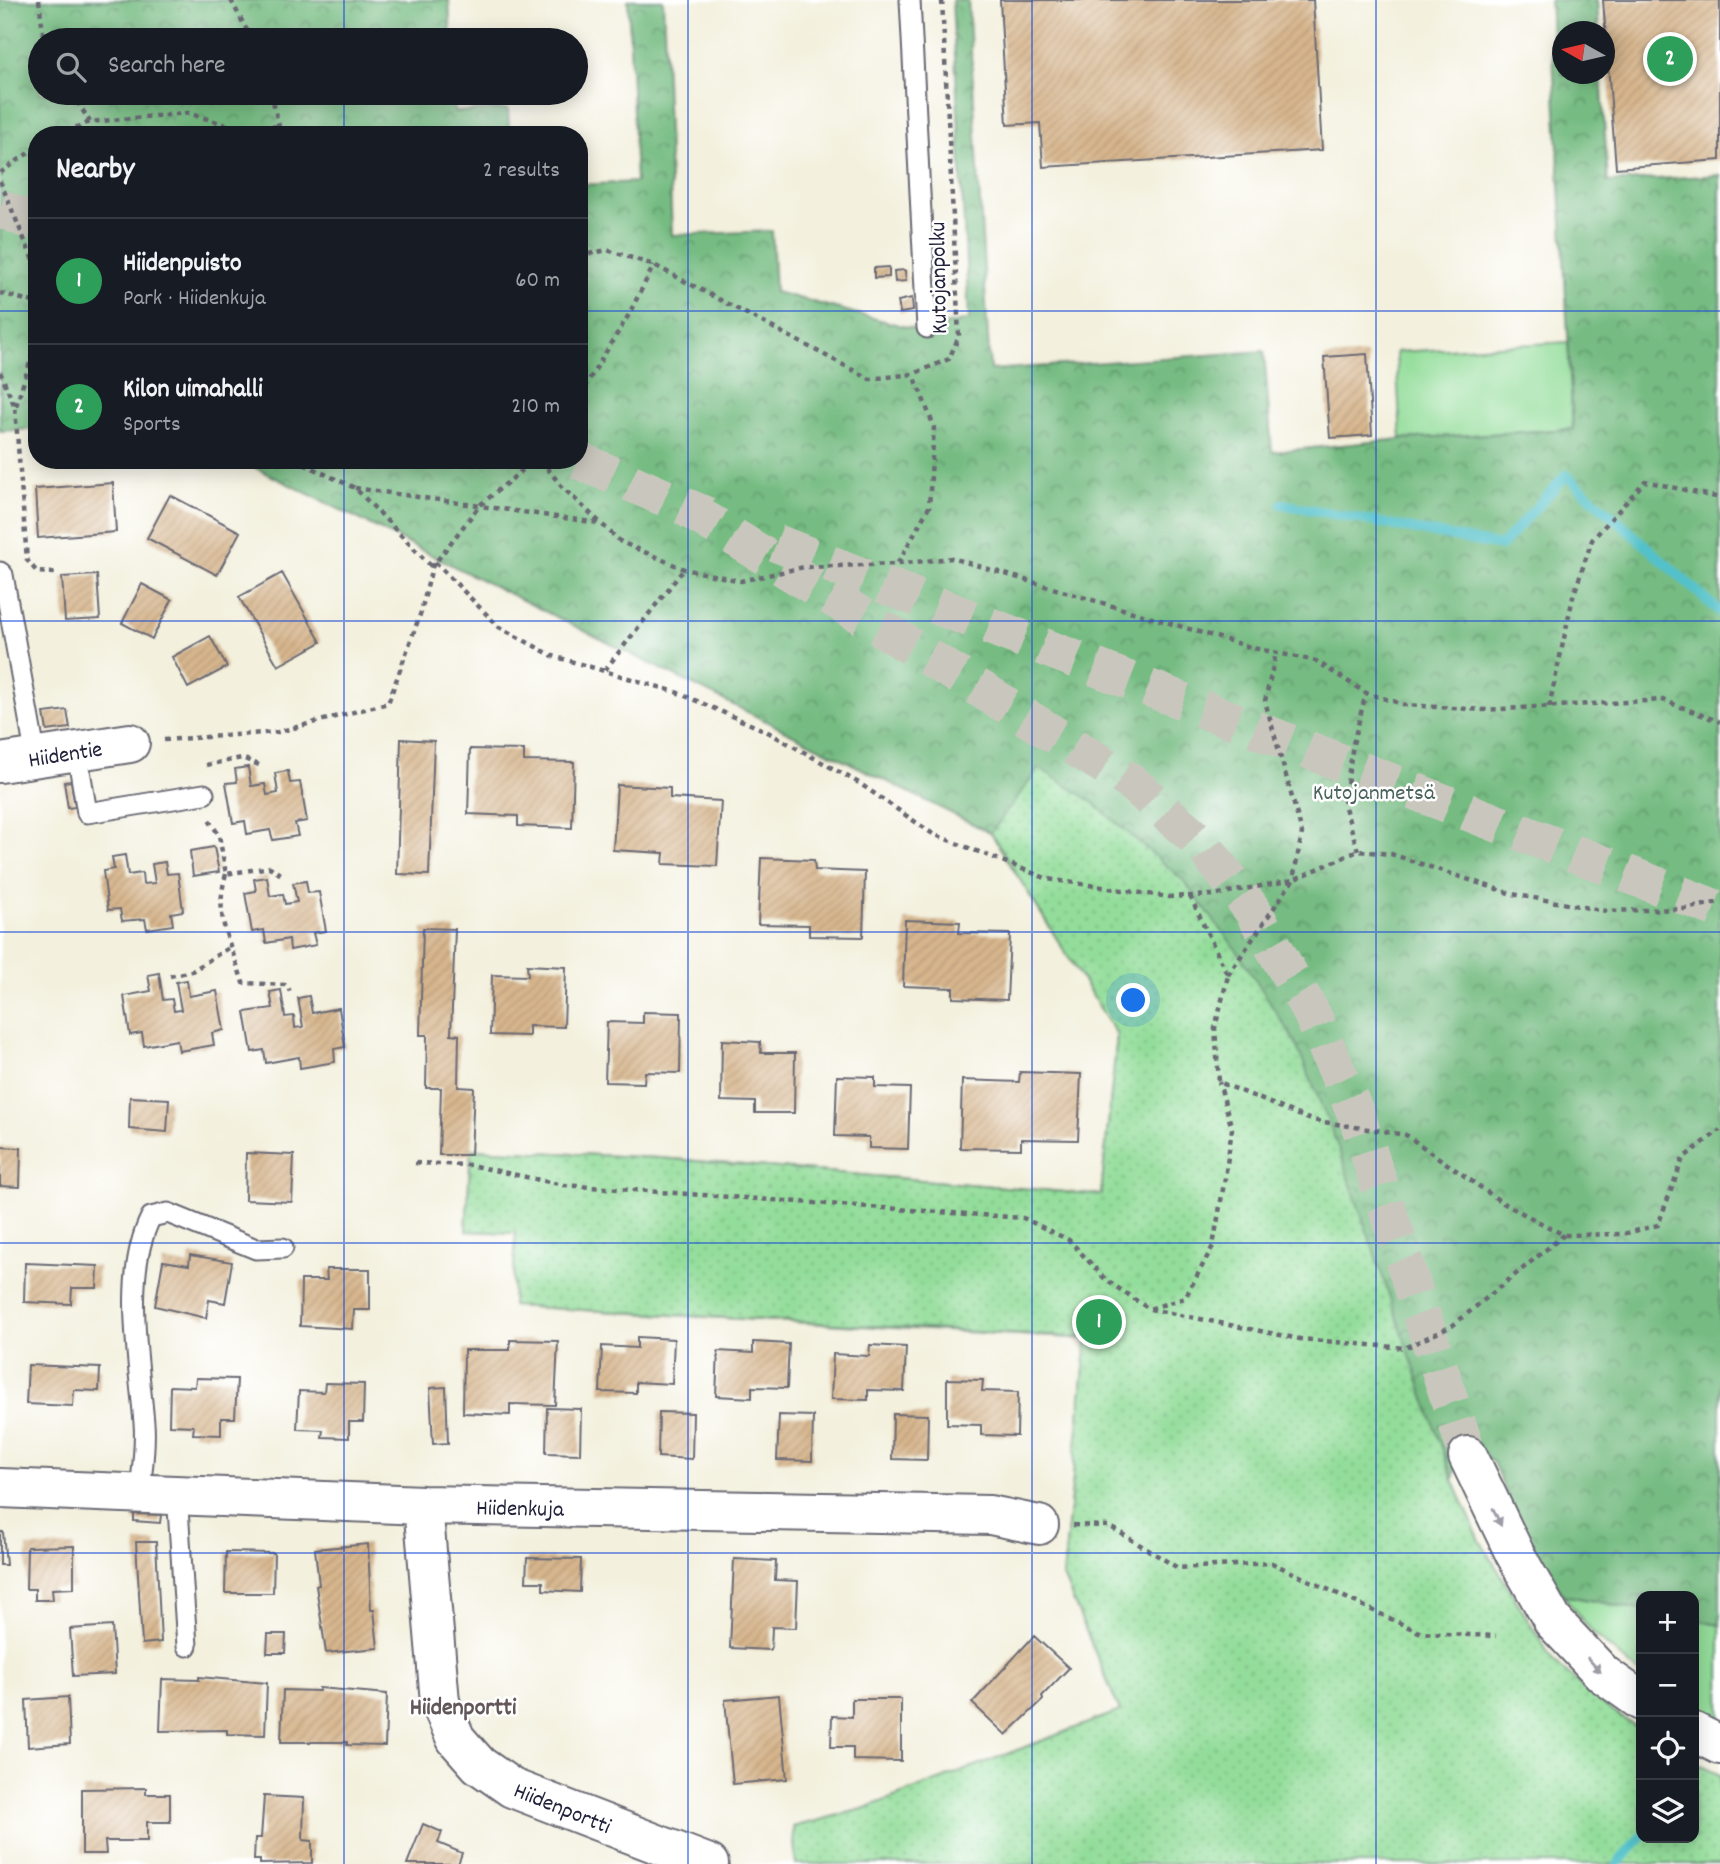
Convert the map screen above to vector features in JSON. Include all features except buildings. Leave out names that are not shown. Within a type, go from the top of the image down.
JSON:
[{"type":"main road","name":"Hiidentie","points":[[18,761],[130,743]]},
{"type":"main road","points":[[1468,1456],[1515,1555],[1553,1621],[1603,1674],[1636,1697]]},
{"type":"main road","name":"Hiidenkuja","points":[[0,1488],[423,1505],[990,1515],[1039,1525]]},
{"type":"main road","name":"Hiidenportti","points":[[423,1505],[440,1702],[456,1739],[479,1765],[512,1788],[709,1864]]},
{"type":"main road","points":[[1699,1734],[1720,1745]]},
{"type":"lane","points":[[910,0],[928,328]]},
{"type":"lane","points":[[0,572],[4,575],[12,615],[18,761]]},
{"type":"lane","points":[[77,752],[87,813],[204,794]]},
{"type":"lane","points":[[187,1646],[145,1426],[135,1336],[140,1239],[151,1217],[168,1213],[201,1224],[256,1249],[283,1248]]},
{"type":"path","points":[[39,0],[42,28]]},
{"type":"path","points":[[231,0],[246,28]]},
{"type":"path","name":"Kutojanpolku","points":[[588,255],[607,250],[654,265],[870,379],[913,374],[949,359],[959,336],[942,0]]},
{"type":"path","points":[[79,105],[90,122]]},
{"type":"path","points":[[274,105],[279,126]]},
{"type":"path","points":[[80,126],[90,122],[188,113],[230,126]]},
{"type":"path","points":[[0,173],[28,153]]},
{"type":"path","points":[[0,181],[28,248]]},
{"type":"path","points":[[588,381],[628,316],[654,265]]},
{"type":"path","points":[[0,293],[28,301]]},
{"type":"path","points":[[15,407],[28,368]]},
{"type":"path","points":[[0,372],[15,407],[27,560],[37,572],[56,573]]},
{"type":"path","points":[[897,564],[929,508],[934,427],[913,374]]},
{"type":"path","points":[[315,469],[355,488],[600,523]]},
{"type":"path","points":[[130,743],[278,732],[388,703],[421,612],[433,565],[480,505],[524,469]]},
{"type":"path","points":[[548,469],[562,487],[621,542],[684,569],[741,581],[804,566],[897,564],[952,558],[1276,653],[1316,662],[1366,693],[1406,705],[1484,710],[1663,701],[1720,722]]},
{"type":"path","points":[[1549,707],[1573,597],[1592,540],[1645,481],[1720,498]]},
{"type":"path","points":[[355,488],[499,627],[553,656],[676,692],[766,730],[859,783],[933,834],[1048,879],[1169,897],[1213,895],[1293,880],[1358,851],[1391,854],[1512,894],[1605,911],[1684,909],[1720,902]]},
{"type":"path","points":[[605,671],[684,569]]},
{"type":"path","points":[[1149,1309],[1185,1298],[1213,1245],[1232,1129],[1219,1082],[1215,1028],[1228,976],[1293,880],[1302,832],[1265,701],[1276,653]]},
{"type":"path","points":[[1358,851],[1344,804],[1353,744],[1366,693]]},
{"type":"path","points":[[259,765],[242,758],[201,766],[207,819],[219,835],[226,874],[219,898],[228,948],[236,957],[243,983],[275,983],[285,985],[290,991]]},
{"type":"path","points":[[226,874],[270,867],[284,877]]},
{"type":"path","points":[[1190,896],[1228,976]]},
{"type":"path","points":[[170,976],[199,968],[228,948]]},
{"type":"path","points":[[1219,1082],[1311,1120],[1406,1135],[1503,1203],[1564,1235],[1623,1234],[1658,1224],[1683,1158],[1720,1130]]},
{"type":"path","points":[[415,1163],[470,1165],[563,1185],[1023,1218],[1069,1240],[1106,1280],[1149,1309],[1300,1339],[1405,1348],[1452,1326],[1564,1235]]},
{"type":"path","points":[[1039,1525],[1109,1526],[1178,1568],[1272,1563],[1421,1633],[1496,1636]]},
{"type":"green space","points":[[0,0],[449,0],[450,28],[28,28],[28,105],[454,105],[454,112],[508,109],[509,126],[28,126],[28,429],[0,431]]},
{"type":"green space","name":"Kutojanmetsä","points":[[628,0],[663,0],[672,235],[772,231],[775,292],[918,330],[969,320],[952,0],[968,0],[990,370],[1264,351],[1272,452],[1401,439],[1573,429],[1555,84],[1602,84],[1608,182],[1720,175],[1720,1625],[1699,1621],[1699,1591],[1636,1591],[1636,1609],[1563,1595],[1517,1521],[1493,1462],[1478,1455],[1457,1461],[1453,1480],[1479,1539],[1553,1661],[1599,1702],[1636,1727],[1636,1843],[1699,1843],[1699,1764],[1720,1775],[1720,1864],[796,1864],[793,1827],[863,1809],[1120,1711],[1063,1576],[1087,1339],[512,1306],[516,1233],[466,1231],[471,1149],[660,1158],[1101,1195],[1117,1035],[991,833],[258,469],[588,469],[588,185],[636,182]]},
{"type":"green space","name":"Kutojanmetsä","points":[[1550,0],[1597,0],[1598,21],[1552,21],[1552,37]]},
{"type":"green space","points":[[1568,342],[1573,429],[1401,439],[1396,352]]},
{"type":"green space","points":[[1039,768],[1091,801],[1183,880],[1238,952],[1295,1042],[1333,1133],[1453,1480],[1479,1539],[1553,1661],[1599,1702],[1636,1728],[1636,1843],[1699,1843],[1699,1764],[1720,1775],[1720,1864],[796,1864],[793,1827],[863,1809],[1120,1711],[1063,1576],[1087,1338],[512,1306],[516,1233],[466,1231],[471,1149],[660,1158],[1101,1195],[1117,1035],[991,833]]},
{"type":"green space","points":[[1563,1595],[1636,1609],[1636,1671],[1593,1633]]},
{"type":"green space","points":[[1699,1621],[1720,1625],[1720,1720],[1699,1709]]},
{"type":"waterway","points":[[1282,504],[1501,546],[1566,475],[1720,612]]},
{"type":"waterway","points":[[1617,1864],[1636,1843]]},
{"type":"tunnel","points":[[0,208],[28,220]]},
{"type":"tunnel","points":[[588,464],[707,516]]},
{"type":"tunnel","points":[[685,507],[1131,782],[1201,843],[1253,911],[1312,1014],[1356,1114],[1468,1456]]},
{"type":"tunnel","points":[[776,543],[1720,910]]},
{"type":"place","name":"Kilon uimahalli","points":[[1670,59]]},
{"type":"place","name":"Hiidenpuisto","points":[[1099,1322]]},
{"type":"district","name":"Hiidenportti","points":[[463,1706]]}]
